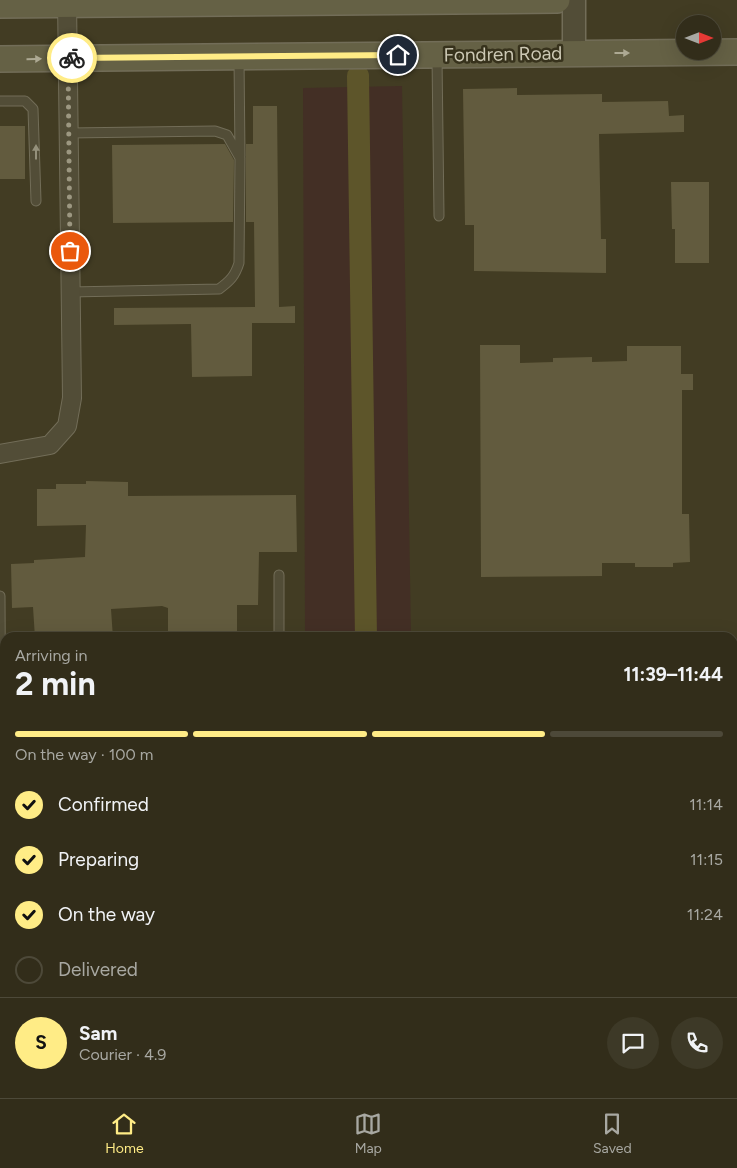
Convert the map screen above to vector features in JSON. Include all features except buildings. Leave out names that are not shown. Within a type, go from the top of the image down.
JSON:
[{"type":"main road","points":[[0,5],[67,2],[557,0]]},
{"type":"main road","name":"Fondren Road","points":[[0,59],[737,52]]},
{"type":"street","points":[[574,0],[574,54]]},
{"type":"street","points":[[0,454],[50,446],[67,426],[72,398],[67,2]]},
{"type":"lane","points":[[437,55],[439,216]]},
{"type":"lane","points":[[70,292],[219,289],[234,277],[239,263],[239,57]]},
{"type":"lane","points":[[0,101],[25,101],[34,109],[36,201]]},
{"type":"lane","points":[[68,132],[215,131],[227,135],[240,158]]},
{"type":"lane","points":[[279,575],[279,632]]},
{"type":"lane","points":[[0,596],[0,632]]},
{"type":"shaded area","points":[[402,86],[411,632],[305,632],[303,88]]},
{"type":"waterway","points":[[358,76],[366,632]]},
{"type":"way so far","points":[[70,251],[68,58],[72,58]]},
{"type":"route","points":[[72,58],[398,55]]}]
